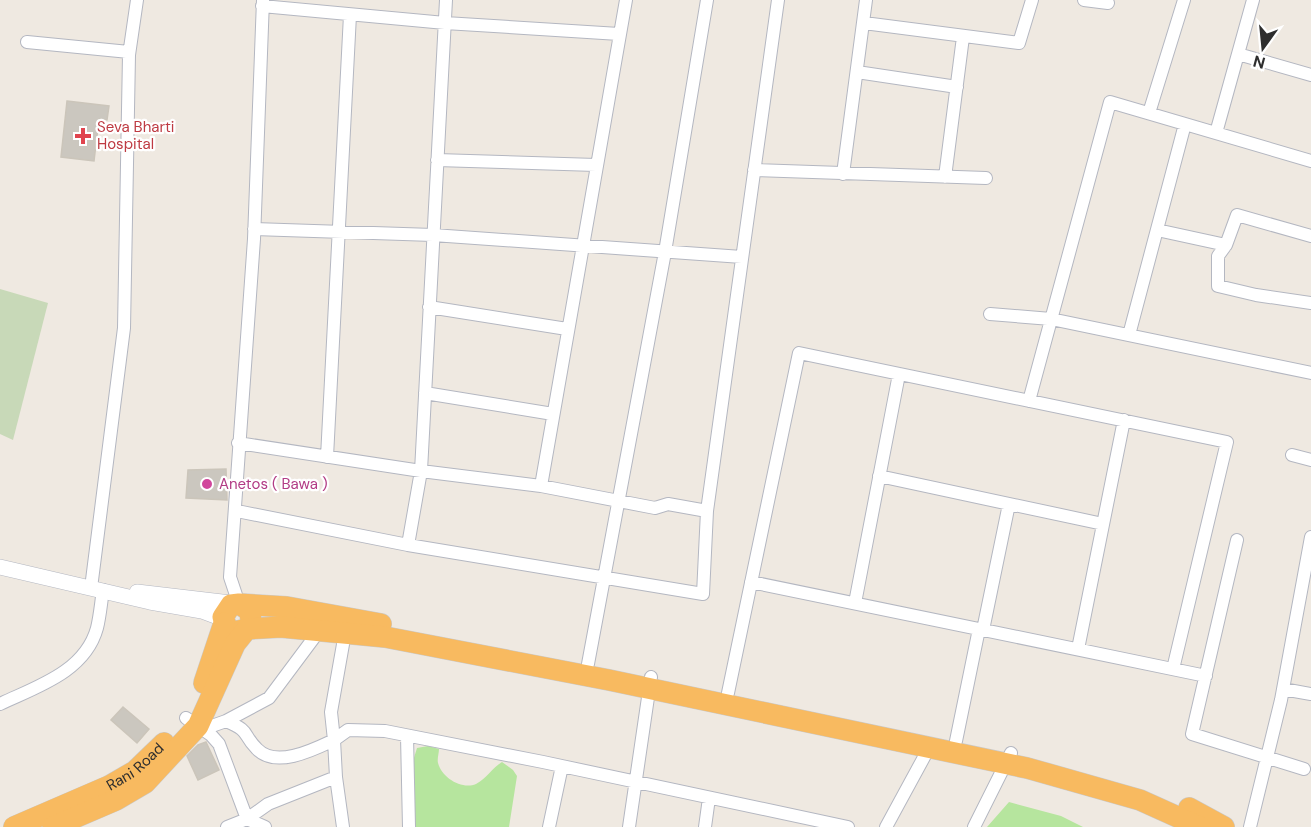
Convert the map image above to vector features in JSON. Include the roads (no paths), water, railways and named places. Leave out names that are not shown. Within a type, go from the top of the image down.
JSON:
[{"type":"highway","points":[[53,827],[116,800],[145,783],[192,722],[235,644],[247,629],[252,616],[246,607],[239,604]]},
{"type":"highway","points":[[1200,827],[1140,800],[1009,758],[956,741],[728,693],[650,683],[385,637],[281,627],[234,632],[224,624],[225,610],[239,604],[287,607],[588,664],[650,683],[929,748],[1009,758],[1144,788],[1224,827]]},
{"type":"highway","name":"Rani Road","points":[[14,827],[109,786],[135,771],[178,730],[192,722],[224,624]]},
{"type":"street","points":[[4,699],[65,674],[82,655],[97,630],[104,590],[124,328],[129,52],[137,0]]},
{"type":"street","points":[[408,545],[421,471],[446,0]]},
{"type":"street","points":[[541,486],[580,247],[626,0]]},
{"type":"street","points":[[588,664],[665,252],[707,0]]},
{"type":"street","points":[[237,511],[408,545],[703,594],[707,511],[778,0]]},
{"type":"street","points":[[843,174],[866,0]]},
{"type":"street","points":[[864,23],[1019,43],[1032,0]]},
{"type":"street","points":[[1084,0],[1108,3]]},
{"type":"street","points":[[1149,113],[1184,0]]},
{"type":"street","points":[[1216,133],[1253,0]]},
{"type":"street","points":[[104,590],[148,592],[239,604],[230,576],[237,511],[238,442],[254,229],[263,3],[350,15],[619,34]]},
{"type":"street","points":[[327,457],[350,15]]},
{"type":"street","points":[[945,177],[963,37]]},
{"type":"street","points":[[27,42],[129,52]]},
{"type":"street","points":[[1238,54],[1311,75]]},
{"type":"street","points":[[857,72],[957,87]]},
{"type":"street","points":[[1029,401],[1110,102],[1311,161]]},
{"type":"street","points":[[1130,335],[1185,124]]},
{"type":"street","points":[[437,160],[596,165]]},
{"type":"street","points":[[754,170],[986,178]]},
{"type":"street","points":[[1311,236],[1237,216],[1226,245],[1218,256],[1218,286],[1256,295],[1311,303]]},
{"type":"street","points":[[254,229],[433,235],[742,257]]},
{"type":"street","points":[[1157,230],[1226,245]]},
{"type":"street","points":[[429,307],[567,329]]},
{"type":"street","points":[[990,314],[1051,320],[1311,373]]},
{"type":"street","points":[[728,693],[799,353],[1227,442],[1173,669]]},
{"type":"street","points":[[855,603],[899,374]]},
{"type":"street","points":[[425,393],[553,414]]},
{"type":"street","points":[[1078,650],[1124,420]]},
{"type":"street","points":[[238,442],[421,471],[541,486],[656,508],[668,504],[707,511]]},
{"type":"street","points":[[1292,455],[1311,460]]},
{"type":"street","points":[[879,476],[1103,524]]},
{"type":"street","points":[[956,741],[1009,504]]},
{"type":"street","points":[[1250,827],[1283,688],[1311,537]]},
{"type":"street","points":[[1237,540],[1192,734],[1304,768]]},
{"type":"street","points":[[0,567],[150,602],[202,611],[218,617],[224,624]]},
{"type":"street","points":[[751,582],[1206,676]]},
{"type":"street","points":[[192,722],[209,728],[269,698],[319,631]]},
{"type":"street","points":[[343,827],[331,712],[345,633]]},
{"type":"street","points":[[629,827],[650,683]]},
{"type":"street","points":[[1283,688],[1311,694]]},
{"type":"street","points":[[226,721],[242,727],[258,751],[271,756],[302,755],[334,740],[348,730],[385,731],[848,827]]},
{"type":"street","points":[[192,722],[211,735],[219,744],[247,819],[265,827]]},
{"type":"street","points":[[407,736],[408,827]]},
{"type":"street","points":[[886,827],[929,748]]},
{"type":"street","points":[[974,827],[1009,758]]},
{"type":"street","points":[[549,827],[562,766]]},
{"type":"street","points":[[227,827],[247,819],[268,804],[336,777]]},
{"type":"street","points":[[705,827],[709,798]]},
{"type":"place","name":"Seva Bharti Hospital","points":[[83,136]]},
{"type":"place","name":"Anetos ( Bawa )","points":[[207,484]]}]
